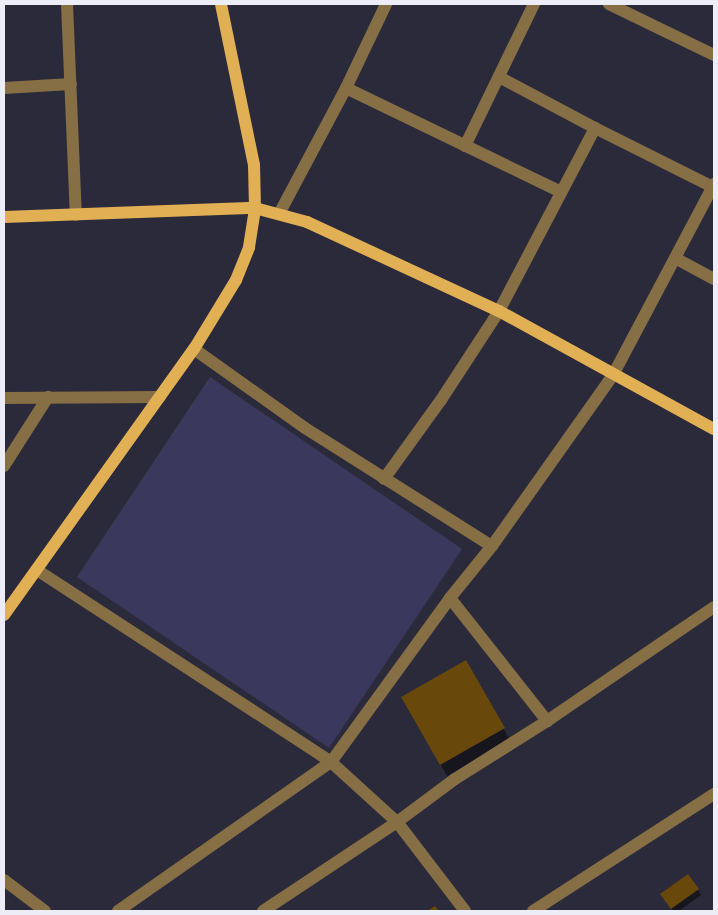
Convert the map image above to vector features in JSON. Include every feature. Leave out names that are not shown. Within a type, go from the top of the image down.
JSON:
[{"type":"main road","points":[[4,615],[194,349],[236,280],[249,247],[255,208],[254,165],[250,138],[221,4]]},
{"type":"main road","points":[[4,217],[255,208],[307,222],[499,311],[714,429]]},
{"type":"street","points":[[67,4],[76,215]]},
{"type":"street","points":[[279,214],[346,88],[386,4]]},
{"type":"street","points":[[464,146],[534,4]]},
{"type":"street","points":[[609,4],[714,55]]},
{"type":"street","points":[[118,911],[330,762],[450,598],[492,546],[613,375],[714,186],[594,128],[499,77]]},
{"type":"street","points":[[4,88],[70,84]]},
{"type":"street","points":[[346,88],[561,192]]},
{"type":"street","points":[[384,479],[441,400],[499,311],[594,128]]},
{"type":"street","points":[[675,258],[714,279]]},
{"type":"street","points":[[194,349],[305,428],[492,546]]},
{"type":"street","points":[[4,398],[160,396]]},
{"type":"street","points":[[4,466],[48,397]]},
{"type":"street","points":[[37,570],[330,762],[398,822],[465,911]]},
{"type":"street","points":[[450,598],[547,721]]},
{"type":"street","points":[[263,911],[398,822],[455,779],[547,721],[714,607]]},
{"type":"street","points":[[533,911],[714,794]]},
{"type":"street","points":[[4,880],[45,911]]},
{"type":"shaded area","points":[[210,377],[462,549],[329,748],[77,577]]},
{"type":"building","points":[[466,660],[505,728],[440,765],[401,697]]},
{"type":"building","points":[[688,874],[699,889],[671,909],[660,894]]},
{"type":"building","points":[[435,906],[439,911],[427,911]]}]
